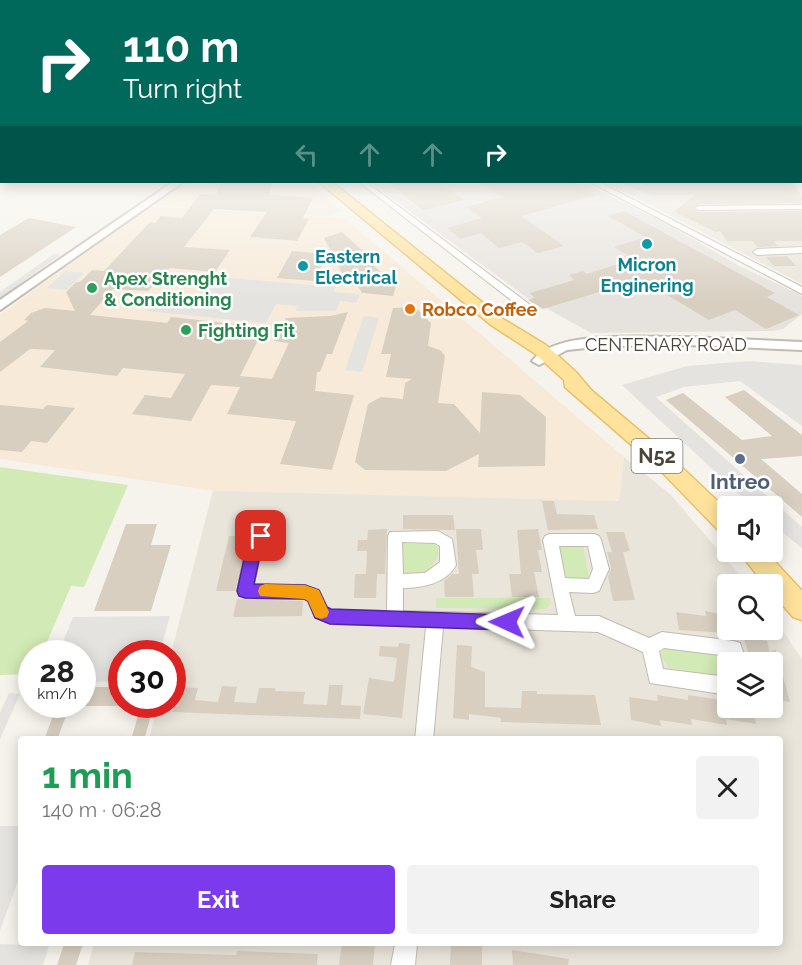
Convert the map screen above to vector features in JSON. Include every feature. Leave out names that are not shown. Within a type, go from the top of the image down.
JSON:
[{"type":"main road","name":"N52","points":[[361,211],[497,322],[519,333],[547,362]]},
{"type":"main road","name":"N52","points":[[497,322],[508,337],[547,362],[582,390],[666,464],[717,515]]},
{"type":"main road","points":[[760,562],[802,609]]},
{"type":"street","points":[[0,306],[136,211]]},
{"type":"street","points":[[400,211],[529,309]]},
{"type":"street","points":[[649,211],[802,291]]},
{"type":"street","points":[[757,252],[802,250]]},
{"type":"street","points":[[519,333],[565,346]]},
{"type":"street","name":"CENTENARY ROAD","points":[[547,362],[565,346],[605,342],[687,341],[802,346]]},
{"type":"street","name":"CENTENARY ROAD","points":[[547,362],[588,351],[606,349],[761,344]]},
{"type":"street","points":[[261,536],[255,545],[245,591],[305,592],[313,596],[321,612],[330,617],[599,624],[650,647]]},
{"type":"street","points":[[394,619],[395,581]]},
{"type":"street","points":[[559,585],[568,622]]},
{"type":"street","points":[[424,736],[435,621]]},
{"type":"street","points":[[650,647],[662,640],[734,649],[735,652]]},
{"type":"street","points":[[650,647],[656,677],[717,685]]},
{"type":"street","points":[[404,965],[405,946]]},
{"type":"shaded area","points":[[142,211],[225,211],[346,219],[624,457],[619,501],[215,491],[0,459],[0,315]]},
{"type":"shaded area","points":[[249,211],[341,211],[327,216]]},
{"type":"shaded area","points":[[409,211],[641,211],[741,267],[799,294],[802,297],[802,314],[783,329],[772,331],[591,333],[526,297]]},
{"type":"shaded area","points":[[662,211],[802,211],[802,284]]},
{"type":"shaded area","points":[[54,254],[60,255],[0,298],[0,292]]},
{"type":"shaded area","points":[[65,271],[84,273],[66,290],[47,288]]},
{"type":"shaded area","points":[[220,277],[335,287],[334,292],[360,294],[356,303],[340,301],[336,311],[296,311],[298,306],[276,304],[266,323],[147,311],[162,293],[197,297],[203,289],[211,289]]},
{"type":"shaded area","points":[[364,316],[379,318],[362,372],[345,370]]},
{"type":"shaded area","points":[[749,361],[802,365],[802,426],[740,381],[684,387],[656,397],[767,496],[741,496],[622,385],[687,366]]},
{"type":"shaded area","points":[[624,457],[671,495],[717,549],[717,562],[728,562],[739,574],[717,574],[717,640],[783,640],[783,631],[802,659],[802,965],[88,965],[93,946],[783,946],[783,736],[150,736],[155,718],[186,718],[186,640],[175,640],[213,490],[619,501]]},
{"type":"shaded area","points":[[783,510],[802,527],[802,548],[783,533]]},
{"type":"shaded area","points":[[170,616],[163,640],[108,640],[108,681],[96,682],[96,640],[64,640],[73,617]]},
{"type":"shaded area","points":[[9,693],[18,694],[0,739],[0,713]]},
{"type":"shaded area","points":[[0,826],[18,826],[18,881],[0,930]]},
{"type":"shaded area","points":[[0,944],[49,946],[43,965],[0,965]]},
{"type":"green space","points":[[0,467],[128,485],[84,587],[71,586],[48,640],[18,640],[18,674],[0,675]]},
{"type":"green space","points":[[400,544],[435,544],[438,555],[427,572],[402,573]]},
{"type":"green space","points":[[556,544],[583,545],[589,578],[562,578]]},
{"type":"green space","points":[[436,598],[550,598],[551,604],[545,609],[436,608]]},
{"type":"green space","points":[[665,645],[717,653],[717,675],[669,668],[661,656]]},
{"type":"building","points":[[187,211],[212,211],[184,247],[230,250],[215,272],[170,268],[148,291],[113,289],[90,315],[167,323],[171,317],[252,326],[250,330],[262,332],[240,376],[272,379],[289,343],[274,341],[286,318],[330,316],[348,312],[332,354],[327,354],[320,372],[317,372],[315,391],[354,395],[332,470],[280,464],[296,421],[227,414],[240,387],[211,385],[191,421],[132,414],[145,395],[171,398],[185,374],[123,368],[117,376],[40,367],[55,350],[30,349],[0,372],[0,342],[28,321],[24,320],[31,313],[45,308],[75,311],[66,292],[76,282],[80,282],[92,270],[104,271],[150,222],[155,223],[161,216],[182,218]]},
{"type":"building","points":[[250,211],[306,211],[303,218],[309,219],[297,241],[250,237],[267,212]]},
{"type":"building","points":[[472,211],[539,211],[521,216],[564,246],[538,253],[522,242],[499,248],[481,233],[461,239],[447,228],[482,218]]},
{"type":"building","points":[[624,211],[775,293],[767,297],[799,315],[766,329],[735,310],[709,320],[644,281],[633,285],[629,283],[543,309],[528,300],[535,298],[530,293],[574,280],[569,275],[583,271],[587,274],[633,259],[614,247],[645,237],[608,216]]},
{"type":"building","points":[[802,211],[802,241],[774,241],[778,246],[758,247],[753,241],[727,241],[720,231],[716,232],[674,212]]},
{"type":"building","points":[[29,218],[76,227],[0,277],[0,235]]},
{"type":"building","points":[[342,232],[371,258],[367,259],[396,286],[393,296],[362,293],[353,278],[345,279],[324,238]]},
{"type":"building","name":"Eastern Electrical","points":[[292,251],[327,254],[315,281],[277,278]]},
{"type":"building","points":[[787,256],[796,266],[774,266],[766,257]]},
{"type":"building","points":[[415,307],[431,323],[428,346],[440,350],[445,356],[438,403],[454,404],[480,433],[482,392],[520,395],[546,417],[545,466],[478,467],[479,454],[446,471],[365,470],[355,462],[368,404],[381,397],[403,399],[405,383],[412,379],[386,377],[391,354],[381,354],[393,308]]},
{"type":"building","points":[[744,390],[802,435],[802,456],[761,459],[802,494],[802,517],[783,501],[783,496],[778,496],[666,400],[683,393],[742,440],[772,436],[725,397]]},
{"type":"building","points":[[0,405],[43,409],[47,405],[75,408],[47,443],[31,441],[22,452],[0,450]]},
{"type":"building","points":[[542,501],[554,501],[557,514],[594,515],[598,529],[548,530]]},
{"type":"building","points":[[403,515],[453,515],[455,530],[403,529]]},
{"type":"building","points":[[126,524],[157,524],[151,545],[171,545],[151,611],[94,611]]},
{"type":"building","points":[[387,529],[385,574],[377,574],[376,598],[354,598],[355,574],[366,574],[367,551],[357,551],[358,540],[367,540],[368,530]]},
{"type":"building","points":[[456,529],[481,529],[483,550],[476,550],[479,574],[472,574],[474,597],[445,597],[444,581],[452,574],[459,574]]},
{"type":"building","points":[[538,529],[542,550],[538,550],[542,572],[534,572],[539,597],[512,597],[509,574],[521,574],[517,530]]},
{"type":"building","points":[[606,532],[624,532],[630,551],[623,552],[635,600],[613,601],[608,577],[611,568],[607,552],[612,552]]},
{"type":"building","points":[[229,536],[249,536],[235,591],[216,591]]},
{"type":"building","points":[[237,599],[303,601],[302,616],[233,617]]},
{"type":"building","points":[[705,611],[717,613],[717,632],[679,630],[676,612],[706,616]]},
{"type":"building","points":[[745,640],[767,641],[770,652],[748,652]]},
{"type":"building","points":[[399,643],[410,644],[402,718],[363,714],[369,678],[394,682],[397,658],[379,656],[380,646],[398,647]]},
{"type":"building","points":[[457,645],[472,646],[471,667],[485,672],[485,707],[521,708],[522,691],[537,691],[537,694],[595,695],[601,725],[501,722],[501,718],[469,714],[469,720],[453,718]]},
{"type":"building","points":[[783,676],[790,702],[783,701]]},
{"type":"building","points":[[329,685],[343,685],[341,705],[361,706],[360,719],[186,713],[186,687],[198,688],[195,700],[218,702],[222,686],[237,687],[234,702],[256,703],[259,688],[275,688],[275,691],[305,692],[303,704],[327,705]]},
{"type":"building","points":[[96,687],[108,687],[108,706],[96,706]]},
{"type":"building","points":[[657,695],[688,700],[688,695],[717,699],[717,718],[755,718],[756,724],[726,719],[727,725],[691,719],[692,725],[660,720],[661,726],[631,720],[629,697],[658,701]]},
{"type":"building","points":[[52,718],[65,718],[58,736],[45,736]]},
{"type":"building","points":[[137,718],[150,718],[145,736],[132,736]]},
{"type":"building","points":[[63,946],[82,946],[76,965],[57,965]]},
{"type":"building","points":[[342,946],[375,946],[373,965],[339,965]]},
{"type":"building","points":[[451,946],[482,946],[482,965],[450,965]]},
{"type":"building","points":[[512,950],[569,959],[568,965],[513,965]]},
{"type":"building","points":[[237,951],[318,954],[317,965],[132,965],[135,952],[236,955]]},
{"type":"slow traffic","points":[[265,591],[305,592],[313,596],[321,612]]},
{"type":"place","name":"Micron Enginering","points":[[647,244]]},
{"type":"place","name":"Eastern Electrical","points":[[303,266]]},
{"type":"place","name":"Apex Strenght & Conditioning","points":[[92,288]]},
{"type":"place","name":"Robco Coffee","points":[[410,309]]},
{"type":"place","name":"Fighting Fit","points":[[186,330]]},
{"type":"place","name":"Intreo","points":[[740,459]]},
{"type":"route","points":[[261,536],[255,545],[245,591],[305,592],[313,596],[321,612],[330,617],[507,622]]}]
